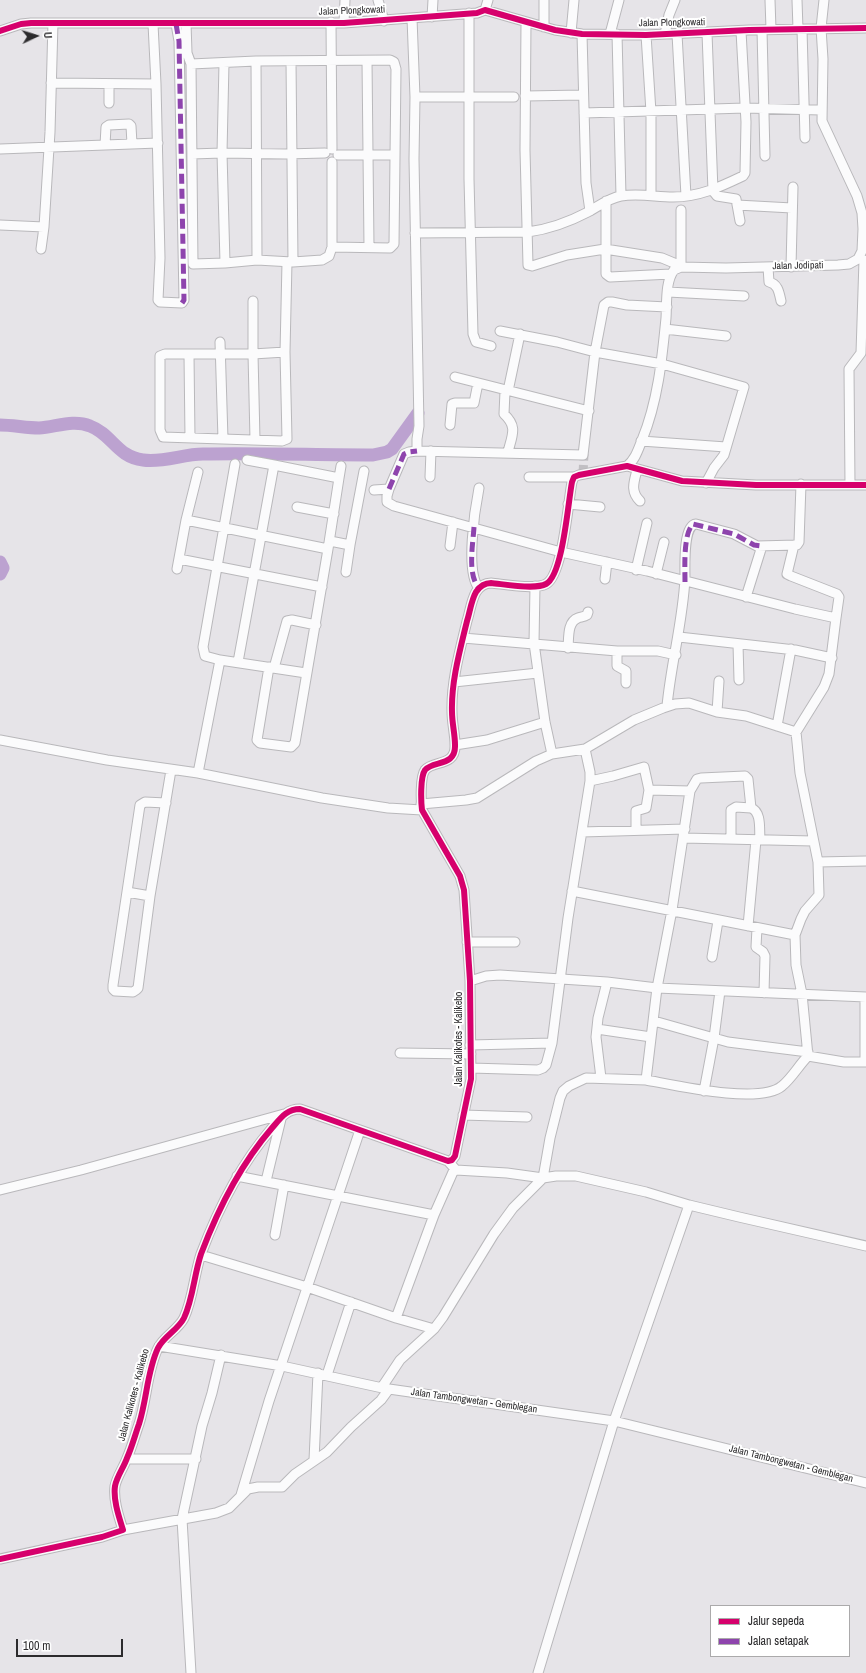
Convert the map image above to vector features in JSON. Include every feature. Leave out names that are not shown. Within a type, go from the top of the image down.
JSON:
[{"type":"street","points":[[344,23],[345,0]]},
{"type":"street","points":[[378,0],[384,21]]},
{"type":"street","points":[[432,17],[433,0]]},
{"type":"street","points":[[485,10],[488,0]]},
{"type":"street","points":[[544,0],[544,27]]},
{"type":"street","points":[[571,33],[574,0]]},
{"type":"street","points":[[619,0],[613,34],[620,113],[621,196]]},
{"type":"street","points":[[665,34],[674,0]]},
{"type":"street","points":[[765,156],[764,108],[766,30],[770,0]]},
{"type":"street","points":[[797,0],[800,29],[805,138]]},
{"type":"street","points":[[824,0],[821,28],[823,60],[822,121],[825,131],[857,196],[862,213],[863,259],[861,353],[849,369],[850,485]]},
{"type":"street","name":"Jalan Plongkowati","points":[[0,31],[22,24],[53,23],[344,23],[432,17],[485,10],[544,27],[582,34],[646,35],[821,28],[866,28]]},
{"type":"street","points":[[469,13],[470,232],[473,334],[478,343],[491,346]]},
{"type":"street","points":[[412,18],[415,97],[414,159],[419,426],[417,450]]},
{"type":"street","points":[[186,24],[186,53],[191,64],[193,264],[257,260],[289,264],[322,260],[329,256],[332,247],[330,155],[331,22]]},
{"type":"street","points":[[526,22],[525,188],[528,232],[527,263],[530,266],[567,255],[605,249],[662,258],[674,263],[677,270]]},
{"type":"street","points":[[41,249],[44,227],[49,148],[53,23]]},
{"type":"street","points":[[153,24],[158,143],[160,258],[158,300],[160,302],[182,303],[184,300],[179,42],[176,24]]},
{"type":"street","points":[[415,233],[528,232],[555,227],[590,211],[606,201],[621,196],[651,195],[672,197],[713,192],[744,174],[745,108],[742,31]]},
{"type":"street","points":[[707,33],[713,192],[717,196],[736,199],[740,221]]},
{"type":"street","points":[[582,34],[586,183],[590,211]]},
{"type":"street","points":[[677,34],[686,196]]},
{"type":"street","points":[[646,35],[651,112],[651,195]]},
{"type":"street","points":[[191,64],[256,61],[330,62],[390,60],[394,62],[394,244],[390,248],[332,247]]},
{"type":"street","points":[[256,61],[257,260]]},
{"type":"street","points":[[285,352],[221,355],[165,354],[159,357],[160,432],[163,437],[284,441],[287,439],[285,352],[287,279],[289,264],[291,61]]},
{"type":"street","points":[[367,61],[369,247]]},
{"type":"street","points":[[224,63],[222,153],[225,263]]},
{"type":"street","points":[[51,83],[156,84]]},
{"type":"street","points":[[109,84],[109,104]]},
{"type":"street","points":[[525,96],[583,95]]},
{"type":"street","points":[[415,97],[514,97]]},
{"type":"street","points":[[584,113],[745,108],[821,110]]},
{"type":"street","points":[[105,145],[106,127],[109,125],[129,124],[131,126],[132,144]]},
{"type":"street","points":[[0,149],[158,143]]},
{"type":"street","points":[[192,154],[256,152],[289,155],[394,155]]},
{"type":"street","points":[[791,267],[793,187]]},
{"type":"street","points":[[605,249],[606,201]]},
{"type":"street","points":[[737,205],[792,208]]},
{"type":"street","points":[[627,466],[634,460],[654,403],[662,364],[668,292],[677,270],[681,210]]},
{"type":"street","points":[[0,225],[44,227]]},
{"type":"street","name":"Jalan Jodipati","points":[[605,249],[606,274],[610,277],[677,270],[849,264],[863,259]]},
{"type":"street","points":[[768,266],[768,280],[774,283],[778,288],[781,301]]},
{"type":"street","points":[[668,292],[744,296]]},
{"type":"street","points":[[253,301],[254,440]]},
{"type":"street","points":[[667,307],[627,306],[612,302],[606,303],[595,352],[583,455],[417,450],[408,452],[404,454],[386,499],[390,504],[561,552],[836,618]]},
{"type":"street","points":[[665,329],[726,336]]},
{"type":"street","points":[[500,331],[520,334],[595,352],[662,364],[744,387],[722,459],[714,468],[706,483]]},
{"type":"street","points":[[508,452],[513,427],[511,421],[504,414],[506,391],[520,334]]},
{"type":"street","points":[[220,342],[223,439]]},
{"type":"street","points":[[189,355],[190,438]]},
{"type":"street","points":[[455,377],[589,411]]},
{"type":"street","points":[[450,425],[452,404],[474,402],[478,383]]},
{"type":"street","points":[[641,441],[726,448]]},
{"type":"street","points":[[430,451],[430,477]]},
{"type":"street","points":[[247,460],[274,464],[339,478]]},
{"type":"street","points":[[235,464],[202,650],[205,656],[220,660],[306,673]]},
{"type":"street","points":[[238,662],[274,464]]},
{"type":"street","points":[[316,625],[292,620],[287,621],[272,668],[257,740],[260,743],[289,747],[294,745],[316,625],[341,466]]},
{"type":"street","points":[[529,477],[574,477],[595,471],[627,466],[637,470],[682,481],[706,483],[866,485]]},
{"type":"street","points":[[346,572],[364,470]]},
{"type":"street","points":[[637,470],[633,489],[634,494],[640,501]]},
{"type":"street","points":[[177,569],[186,520],[198,472]]},
{"type":"street","points":[[421,807],[422,777],[424,771],[429,767],[447,761],[453,755],[455,745],[452,712],[454,682],[472,602],[479,588],[485,583],[534,586],[545,585],[549,582],[561,552],[568,504],[574,477]]},
{"type":"street","points":[[668,706],[679,636],[686,541],[690,528],[693,524],[734,534],[754,545],[794,545],[799,542],[801,484]]},
{"type":"street","points":[[479,488],[474,527],[472,575],[475,584],[479,588]]},
{"type":"street","points":[[374,490],[389,489]]},
{"type":"street","points":[[568,504],[600,507]]},
{"type":"street","points":[[297,507],[334,514]]},
{"type":"street","points":[[186,520],[262,535],[329,545],[350,545]]},
{"type":"street","points":[[450,546],[453,522]]},
{"type":"street","points":[[636,570],[647,523]]},
{"type":"street","points":[[656,574],[664,542]]},
{"type":"street","points":[[0,1559],[102,1537],[123,1530],[225,1510],[233,1505],[241,1495],[252,1488],[282,1487],[314,1460],[327,1452],[351,1427],[381,1400],[385,1388],[400,1360],[434,1329],[501,1224],[513,1208],[543,1178],[554,1118],[560,1098],[563,1092],[578,1081],[586,1078],[646,1080],[704,1091],[753,1094],[775,1090],[782,1087],[808,1054],[802,994],[796,965],[795,935],[800,919],[819,895],[818,862],[800,773],[796,732],[824,687],[829,674],[840,597],[837,594],[787,574],[794,545]]},
{"type":"street","points":[[746,597],[762,546]]},
{"type":"street","points":[[179,559],[322,587]]},
{"type":"street","points":[[604,580],[607,562]]},
{"type":"street","points":[[534,586],[534,643],[545,722],[552,754]]},
{"type":"street","points":[[568,648],[572,621],[584,617],[588,612]]},
{"type":"street","points":[[679,636],[738,644],[792,649],[832,658]]},
{"type":"street","points":[[463,638],[534,643],[568,648],[617,651],[658,651],[676,655]]},
{"type":"street","points":[[738,644],[739,680]]},
{"type":"street","points":[[777,726],[792,649]]},
{"type":"street","points":[[617,651],[617,666],[626,671],[626,683]]},
{"type":"street","points":[[198,773],[220,660]]},
{"type":"street","points":[[454,682],[538,673]]},
{"type":"street","points":[[716,712],[719,681]]},
{"type":"street","points":[[0,740],[107,760],[198,773],[322,798],[388,808],[421,807],[476,798],[536,761],[552,754],[585,749],[621,726],[668,706],[689,703],[716,712],[746,716],[796,732]]},
{"type":"street","points":[[455,745],[487,740],[545,722]]},
{"type":"street","points":[[471,1068],[538,1070],[546,1065],[552,1043],[572,891],[590,781],[590,772],[585,749]]},
{"type":"street","points":[[590,781],[644,767],[649,790],[648,806],[644,809],[636,811],[636,830]]},
{"type":"street","points":[[166,803],[148,802],[140,805],[113,985],[113,989],[115,991],[133,992],[138,988],[150,896],[166,803],[171,770]]},
{"type":"street","points":[[646,1080],[657,988],[672,910],[690,791],[700,778],[745,776],[748,779],[751,808]]},
{"type":"street","points":[[649,790],[690,791]]},
{"type":"street","name":"Jalan Kalikotes - Kalikebo","points":[[421,807],[463,883],[470,981],[470,1088],[455,1156],[452,1160],[448,1161]]},
{"type":"street","points":[[732,839],[730,810],[736,807],[751,808],[756,810],[758,814],[758,840],[748,926]]},
{"type":"street","points":[[582,832],[685,829]]},
{"type":"street","points":[[684,838],[813,841]]},
{"type":"street","points":[[818,862],[866,861]]},
{"type":"street","points":[[572,891],[795,935]]},
{"type":"street","points":[[127,892],[150,896]]},
{"type":"street","points":[[712,957],[718,921]]},
{"type":"street","points":[[757,928],[756,947],[763,952],[765,956],[764,992]]},
{"type":"street","points":[[467,942],[515,942]]},
{"type":"street","points":[[470,981],[486,976],[500,975],[607,982],[657,988],[866,997],[866,1062],[844,1062],[808,1054],[728,1042],[654,1021]]},
{"type":"street","points":[[601,1078],[596,1047],[597,1029],[607,982]]},
{"type":"street","points":[[704,1091],[714,1038],[720,991]]},
{"type":"street","points":[[597,1029],[651,1036]]},
{"type":"street","points":[[470,1045],[552,1043]]},
{"type":"street","points":[[400,1053],[471,1054]]},
{"type":"street","points":[[0,1190],[283,1116],[294,1109],[300,1109],[448,1161],[456,1170],[507,1173],[543,1178],[576,1176],[646,1192],[689,1205],[866,1246]]},
{"type":"street","points":[[266,1181],[283,1116]]},
{"type":"street","name":"Jalan Kalikotes - Kalikebo","points":[[123,1530],[115,1486],[118,1476],[127,1459],[139,1423],[153,1358],[159,1346],[183,1320],[201,1255],[238,1176],[255,1147],[283,1116]]},
{"type":"street","points":[[463,1116],[527,1117]]},
{"type":"street","points":[[241,1495],[269,1402],[360,1130]]},
{"type":"street","points":[[396,1318],[434,1215],[456,1170]]},
{"type":"street","points":[[238,1176],[434,1215]]},
{"type":"street","points":[[275,1235],[284,1185]]},
{"type":"street","points":[[538,1673],[614,1421],[689,1205]]},
{"type":"street","points":[[201,1255],[307,1287],[396,1318],[434,1329]]},
{"type":"street","points":[[314,1460],[322,1374],[351,1302]]},
{"type":"street","name":"Jalan Tambongwetan - Gemblegan","points":[[159,1346],[282,1366],[385,1388],[614,1421],[866,1483]]},
{"type":"street","points":[[191,1673],[182,1519],[202,1426],[221,1355]]},
{"type":"street","points":[[127,1459],[196,1459]]},
{"type":"waterway","points":[[0,425],[39,428],[71,423],[84,424],[104,434],[127,455],[150,461],[203,454],[373,455],[387,452],[392,449],[418,413]]},
{"type":"waterway","points":[[0,562],[3,568],[0,574]]},
{"type":"tunnel","points":[[583,474],[584,454]]},
{"type":"marked path","points":[[176,24],[179,41],[184,300],[182,303]]},
{"type":"marked path","points":[[389,489],[404,454],[417,451]]},
{"type":"marked path","points":[[685,582],[686,543],[693,524],[734,534],[754,545],[762,546]]},
{"type":"marked path","points":[[474,527],[472,567],[475,582],[479,588]]},
{"type":"cycle path","points":[[0,31],[21,24],[31,23],[344,23],[477,13],[485,10],[555,30],[582,34],[646,35],[749,30],[866,28]]},
{"type":"cycle path","points":[[0,1559],[102,1537],[123,1530],[118,1514],[115,1486],[129,1454],[139,1424],[154,1357],[164,1340],[184,1318],[201,1254],[222,1204],[240,1172],[260,1142],[284,1115],[295,1109],[300,1109],[448,1161],[452,1160],[455,1156],[471,1079],[470,981],[464,890],[460,876],[422,810],[421,790],[422,778],[425,770],[433,765],[448,760],[452,757],[454,752],[455,741],[452,720],[454,678],[474,595],[482,585],[491,583],[534,587],[546,584],[552,578],[561,553],[572,482],[574,477],[579,475],[627,466],[682,481],[756,485],[866,485]]}]
